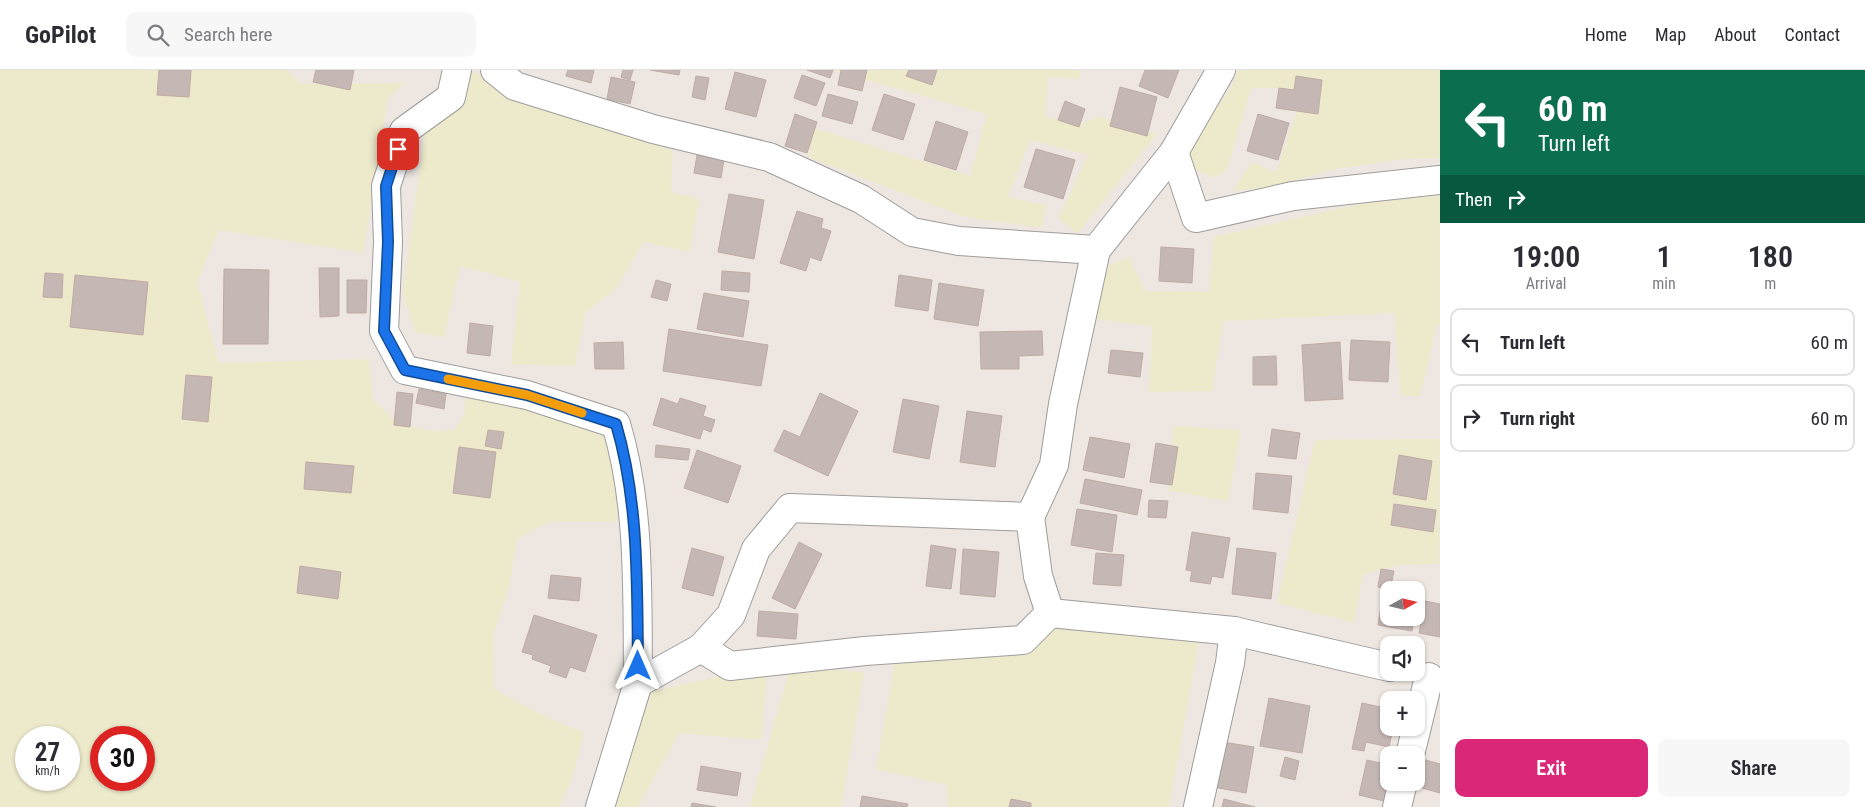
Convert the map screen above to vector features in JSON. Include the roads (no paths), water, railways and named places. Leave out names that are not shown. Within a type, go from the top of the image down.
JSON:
[{"type":"street","points":[[457,70],[451,97],[404,131],[386,186],[388,242],[384,331],[405,370],[527,395],[616,424],[625,456],[637,561],[638,683],[600,807]]},
{"type":"street","points":[[495,70],[516,86],[653,130],[769,157],[861,199],[912,232],[959,241],[1096,250]]},
{"type":"street","points":[[1050,613],[1038,576],[1030,517],[1054,466],[1063,404],[1096,250],[1174,152],[1221,70]]},
{"type":"street","points":[[1174,152],[1196,218],[1293,196],[1440,180]]},
{"type":"street","points":[[638,683],[701,648],[731,615],[756,548],[790,508],[1030,517]]},
{"type":"street","points":[[701,648],[730,666],[864,651],[1023,640],[1050,613]]},
{"type":"street","points":[[1050,613],[1234,630],[1380,666]]},
{"type":"street","points":[[1198,807],[1230,662],[1234,630]]},
{"type":"street","points":[[1412,746],[1426,677]]},
{"type":"street","points":[[1397,807],[1401,791]]}]
